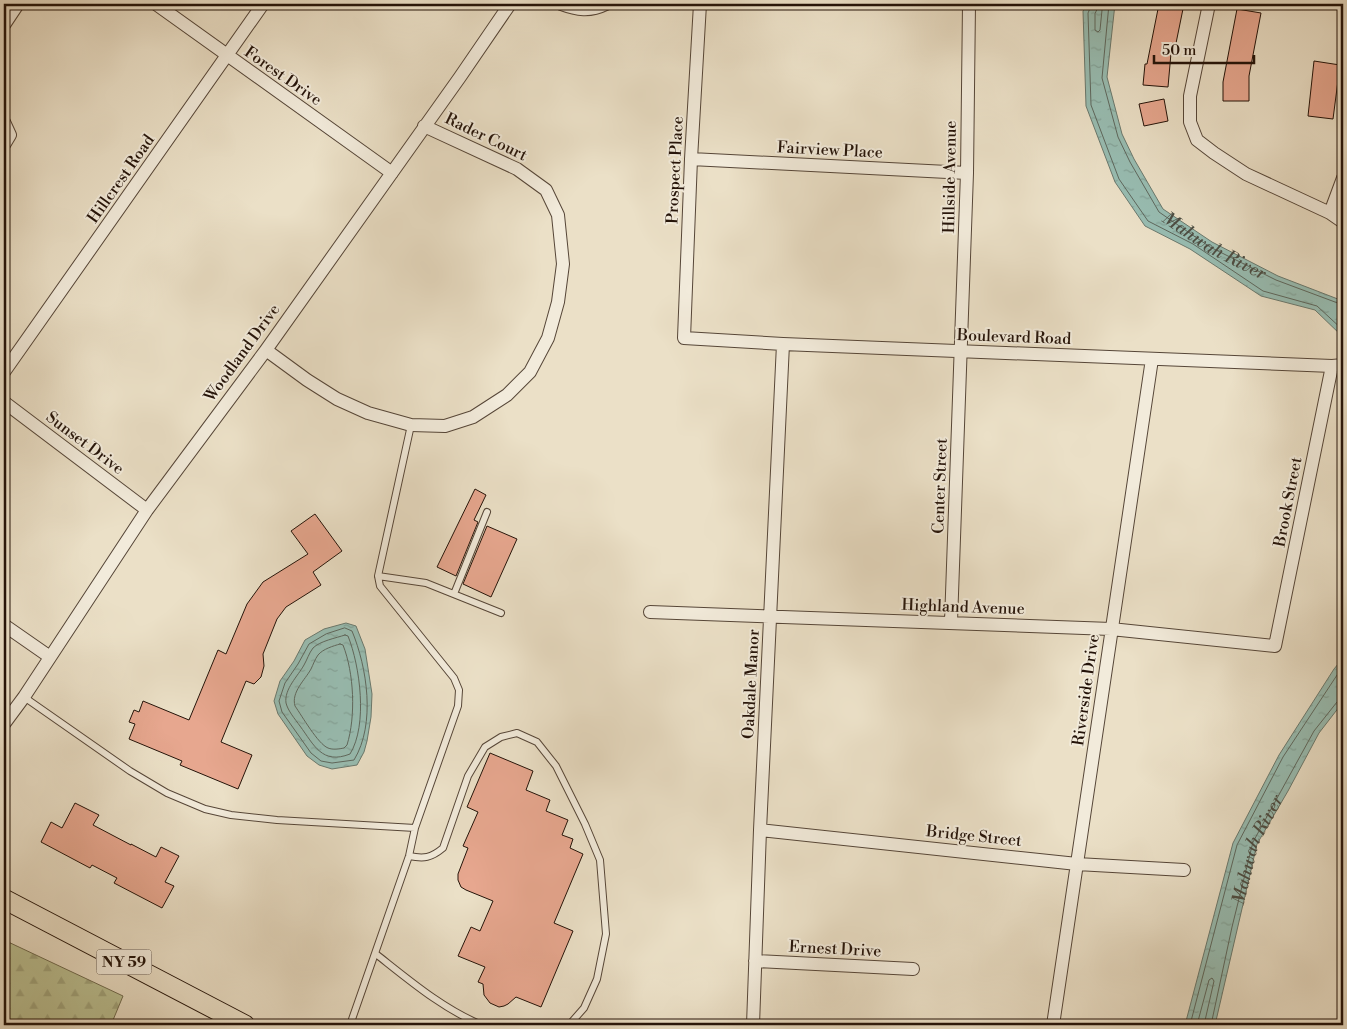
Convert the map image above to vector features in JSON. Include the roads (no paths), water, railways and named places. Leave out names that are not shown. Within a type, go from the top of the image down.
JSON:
[{"type":"main road","name":"NY 59","points":[[4,899],[243,1025]]},
{"type":"street","points":[[4,25],[18,4]]},
{"type":"street","name":"Forest Drive","points":[[156,4],[392,173]]},
{"type":"street","name":"Hillcrest Road","points":[[4,372],[263,4]]},
{"type":"street","name":"Woodland Drive","points":[[4,724],[24,697],[147,510],[266,350],[460,78],[510,4]]},
{"type":"street","points":[[561,4],[576,10],[598,8],[606,4]]},
{"type":"street","name":"Prospect Place","points":[[684,338],[691,159],[700,4]]},
{"type":"street","name":"Hillside Avenue","points":[[961,351],[967,173],[969,4]]},
{"type":"street","points":[[1209,4],[1190,96],[1190,122],[1197,140],[1246,174],[1330,213],[1343,222]]},
{"type":"street","points":[[4,122],[10,135],[4,145]]},
{"type":"street","name":"Rader Court","points":[[266,350],[337,399],[368,413],[411,425],[445,426],[473,417],[507,395],[530,372],[548,338],[558,302],[563,264],[558,215],[546,190],[518,169],[424,126]]},
{"type":"street","name":"Fairview Place","points":[[691,159],[967,173]]},
{"type":"street","points":[[1330,213],[1343,178]]},
{"type":"street","name":"Boulevard Road","points":[[684,338],[783,344],[1338,365]]},
{"type":"street","name":"Oakdale Manor","points":[[753,1025],[760,830],[783,344]]},
{"type":"street","name":"Center Street","points":[[951,622],[961,351]]},
{"type":"street","name":"Riverside Drive","points":[[1052,1025],[1152,359]]},
{"type":"street","name":"Brook Street","points":[[1275,646],[1338,365]]},
{"type":"street","name":"Sunset Drive","points":[[4,402],[147,510]]},
{"type":"street","name":"Highland Avenue","points":[[650,612],[1111,629],[1275,646]]},
{"type":"street","points":[[4,626],[50,658]]},
{"type":"street","name":"Bridge Street","points":[[760,830],[1077,864],[1184,870]]},
{"type":"street","name":"Ernest Drive","points":[[755,961],[913,970]]},
{"type":"lane","points":[[350,1025],[376,954],[409,856],[415,828],[458,706],[459,690],[454,678],[380,586],[378,576],[411,425]]},
{"type":"lane","points":[[454,594],[487,512]]},
{"type":"lane","points":[[378,576],[426,583],[502,612]]},
{"type":"lane","points":[[24,697],[130,771],[167,793],[205,809],[240,816],[415,828]]},
{"type":"lane","points":[[409,856],[420,858],[434,856],[443,848],[468,776],[485,747],[501,737],[517,733],[537,742],[556,766],[585,824],[600,860],[606,934],[597,979],[584,1008],[572,1024]]},
{"type":"lane","points":[[376,954],[418,987],[454,1011],[482,1025]]},
{"type":"water","name":"Mahwah River","points":[[1088,4],[1115,4],[1107,77],[1122,134],[1163,209],[1212,242],[1278,276],[1343,301],[1343,337],[1315,310],[1261,296],[1190,249],[1145,226],[1115,182],[1086,106],[1083,11]]},
{"type":"water","points":[[346,623],[356,626],[365,649],[372,694],[371,717],[364,752],[357,765],[332,769],[319,765],[307,756],[278,714],[274,701],[280,681],[294,661],[305,640],[324,629]]},
{"type":"water","name":"Mahwah River","points":[[1343,658],[1343,702],[1319,733],[1257,844],[1215,1025],[1185,1025],[1233,843],[1279,755]]}]
